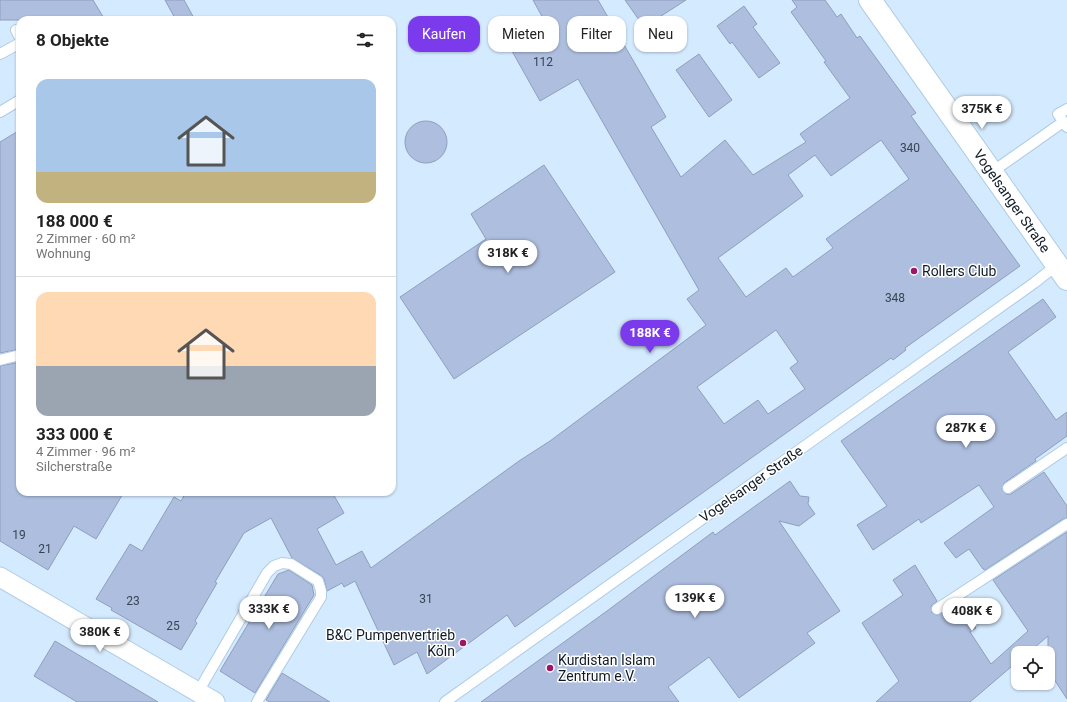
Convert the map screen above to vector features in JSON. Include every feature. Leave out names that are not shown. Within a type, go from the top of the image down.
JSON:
[{"type":"street","name":"Vogelsanger Straße","points":[[870,0],[1062,272]]},
{"type":"street","points":[[0,577],[215,702]]},
{"type":"lane","points":[[0,54],[16,45]]},
{"type":"lane","points":[[0,112],[16,102]]},
{"type":"lane","points":[[992,172],[1065,125],[1058,114],[1067,109]]},
{"type":"lane","name":"Vogelsanger Straße","points":[[445,702],[1027,287],[1062,272]]},
{"type":"lane","points":[[0,360],[16,356]]},
{"type":"lane","points":[[1008,488],[1067,448]]},
{"type":"lane","points":[[937,609],[1067,524]]},
{"type":"lane","points":[[198,692],[267,572],[274,566],[291,564],[318,581],[321,597],[257,702]]},
{"type":"shaded area","points":[[0,0],[1067,0],[1067,702],[0,702]]},
{"type":"building","points":[[0,0],[93,0],[103,16],[16,16],[16,20],[0,20]]},
{"type":"building","points":[[165,0],[184,0],[193,16],[174,16]]},
{"type":"building","points":[[533,0],[598,0],[607,16],[567,16],[567,52],[626,52],[626,48],[666,117],[651,127],[681,177],[725,140],[753,175],[806,142],[800,134],[850,98],[791,12],[797,7],[792,0],[825,0],[837,17],[841,14],[857,38],[860,36],[916,113],[911,116],[1020,266],[905,348],[906,350],[893,360],[891,358],[515,627],[507,615],[427,674],[417,652],[394,665],[355,581],[344,587],[342,583],[327,591],[322,576],[292,558],[271,518],[244,533],[215,582],[217,583],[195,621],[197,623],[181,650],[111,610],[112,608],[96,599],[130,544],[142,551],[174,497],[181,501],[184,496],[334,496],[344,513],[317,529],[336,565],[362,551],[371,568],[519,461],[550,441],[706,325],[687,299],[699,290],[578,79],[540,101],[512,52],[559,52],[559,16],[542,16]],"holes":[[[881,140],[909,179],[826,239],[833,248],[793,277],[786,268],[746,297],[718,258],[803,196],[788,175],[815,155],[831,176]],[[776,330],[798,362],[790,368],[805,389],[768,414],[758,400],[724,424],[697,387]]]},
{"type":"building","points":[[625,0],[686,0],[661,16],[636,16]]},
{"type":"building","points":[[744,6],[757,24],[753,27],[780,63],[759,78],[732,42],[730,44],[717,26]]},
{"type":"building","points":[[699,54],[732,100],[709,117],[676,70]]},
{"type":"building","points":[[426,121],[441,127],[447,142],[441,157],[426,163],[411,157],[405,142],[411,127]]},
{"type":"building","points":[[16,132],[16,350],[0,353],[0,142]]},
{"type":"building","points":[[544,165],[615,272],[454,379],[400,297],[486,239],[471,214]]},
{"type":"building","points":[[1043,299],[1056,317],[1008,352],[1056,420],[1067,412],[1067,436],[1035,459],[1036,461],[1004,483],[1002,489],[1006,494],[1011,494],[1044,472],[1067,506],[1067,518],[1063,519],[985,570],[969,549],[956,558],[944,543],[994,507],[979,485],[921,523],[919,519],[873,550],[857,525],[887,506],[841,441]]},
{"type":"building","points":[[16,363],[16,496],[122,496],[96,539],[74,526],[48,570],[0,541],[0,366]]},
{"type":"building","points":[[790,481],[800,496],[809,497],[808,504],[815,514],[799,526],[779,521],[840,611],[807,633],[815,643],[739,698],[709,657],[668,687],[679,702],[481,702],[713,532],[715,535]]},
{"type":"building","points":[[1067,532],[1067,699],[1055,681],[1055,646],[1048,646],[1048,636],[1036,646],[1011,646],[1028,631],[993,580]]},
{"type":"building","points":[[915,565],[937,601],[931,606],[932,613],[937,615],[944,612],[949,622],[964,612],[976,628],[970,632],[991,664],[1011,646],[1011,667],[970,702],[876,702],[899,681],[862,623],[903,595],[893,580]]},
{"type":"building","points":[[289,570],[312,585],[314,595],[255,693],[220,671],[278,574]]},
{"type":"building","points":[[55,641],[158,702],[77,702],[34,676]]},
{"type":"building","points":[[282,673],[330,702],[270,702],[266,700]]},
{"type":"place","name":"Rollers Club","points":[[914,271]]},
{"type":"place","name":"B&C Pumpenvertrieb Köln","points":[[463,643]]},
{"type":"place","name":"Kurdistan Islam Zentrum e.V.","points":[[550,668]]}]
